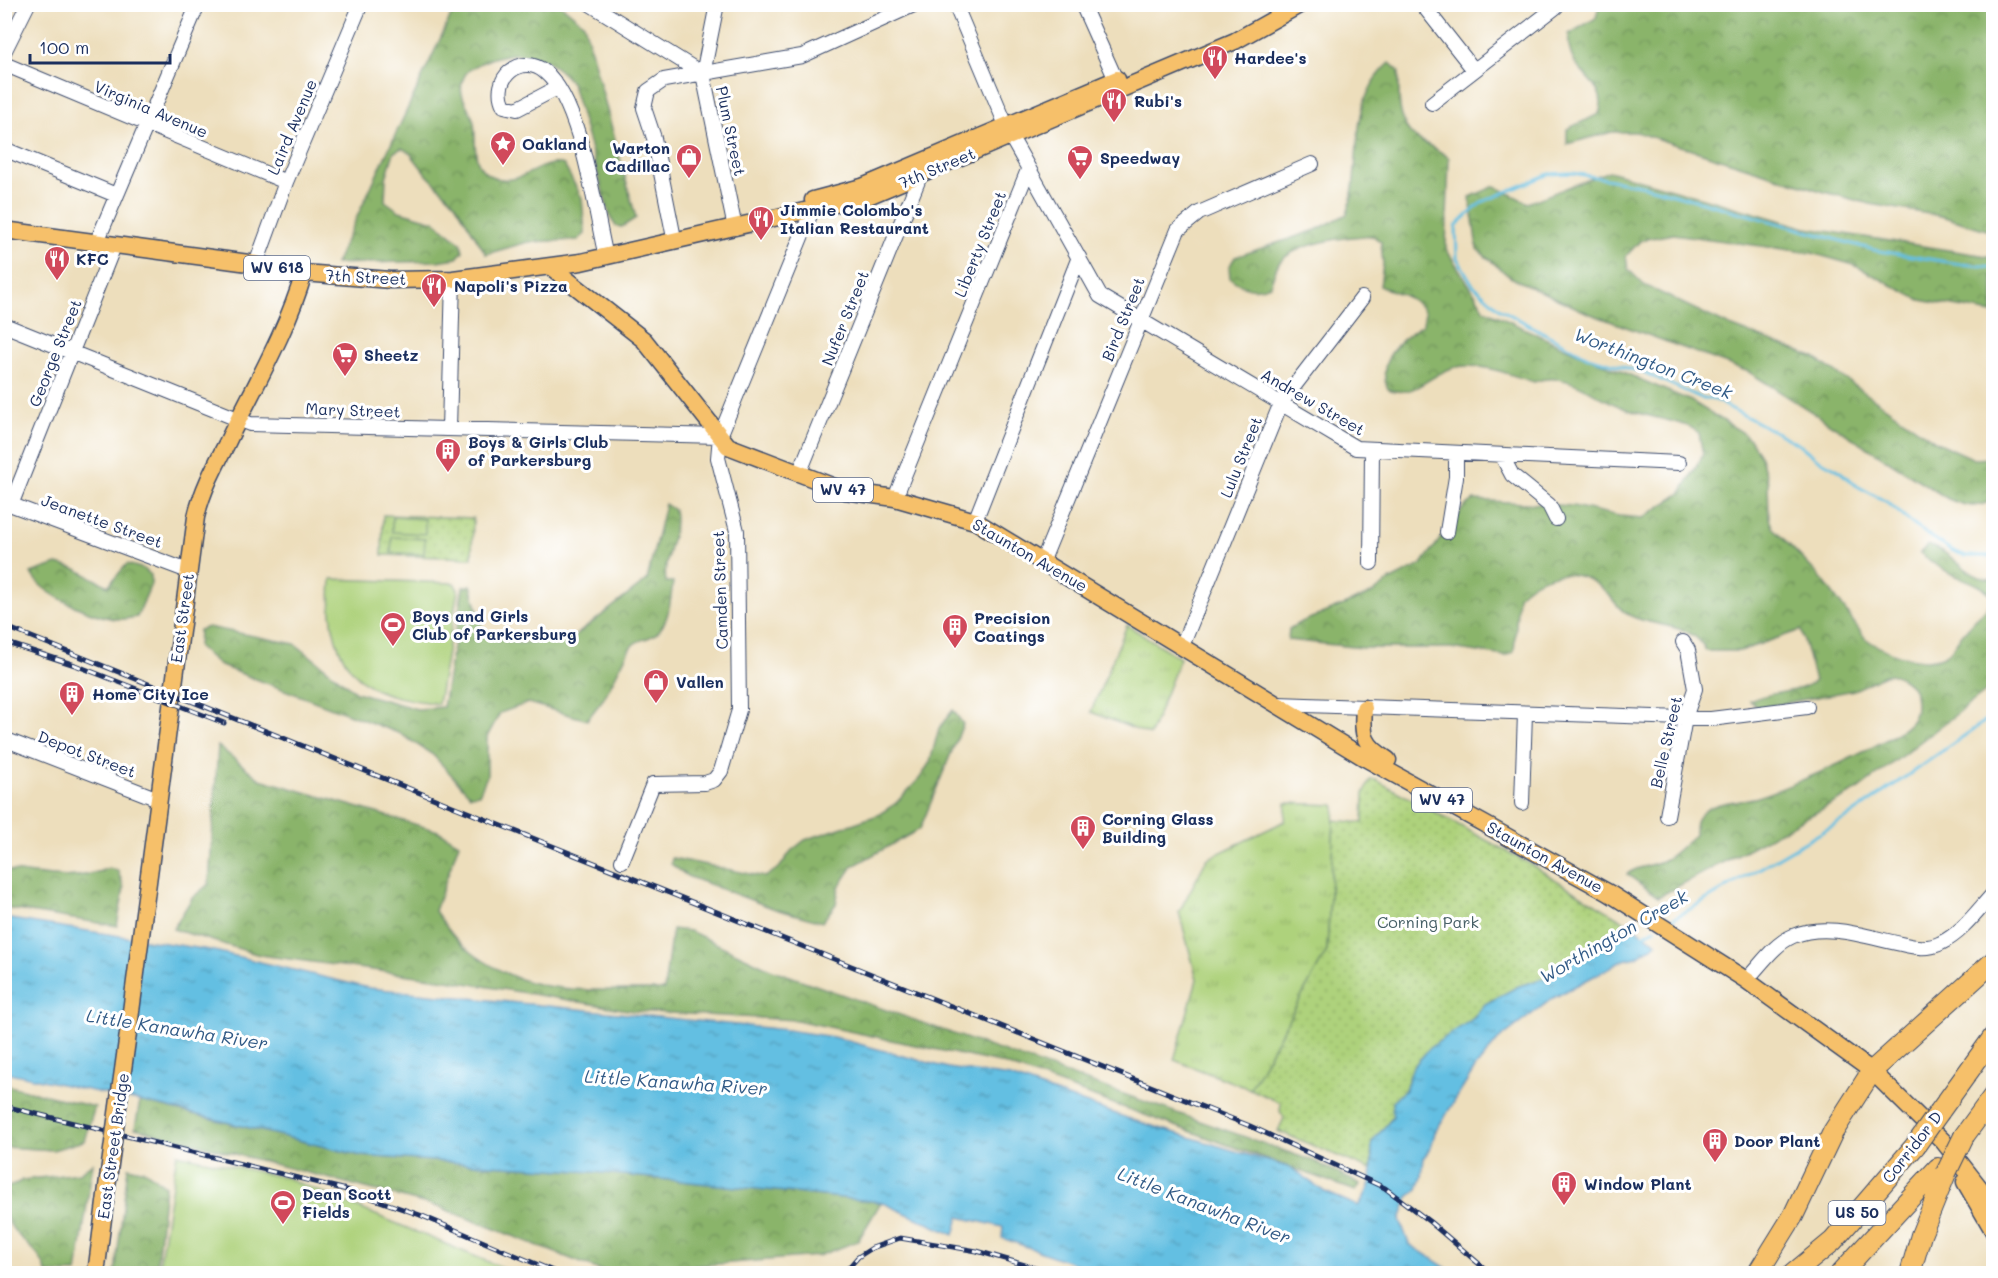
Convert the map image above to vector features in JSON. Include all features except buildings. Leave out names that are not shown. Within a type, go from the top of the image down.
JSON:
[{"type":"highway","points":[[1757,1274],[1793,1216],[1833,1132],[1872,1071],[1994,962]]},
{"type":"highway","name":"Corridor D","points":[[1794,1274],[1833,1241],[1915,1146],[1994,1036]]},
{"type":"highway","name":"Corridor D","points":[[1840,1274],[1942,1171],[1994,1095]]},
{"type":"highway","points":[[1910,1274],[1942,1171]]},
{"type":"main road","name":"7th Street","points":[[4,230],[256,264],[304,273],[390,280],[453,279],[551,267],[814,205],[866,197],[920,176],[1008,131],[1116,80],[1208,42],[1282,4]]},
{"type":"main road","name":"7th Street","points":[[814,205],[1008,131],[1235,40],[1301,4]]},
{"type":"main road","name":"7th Street","points":[[551,267],[579,253],[734,223]]},
{"type":"main road","name":"Staunton Avenue","points":[[551,267],[644,340],[728,446],[845,491],[895,498],[975,521],[1043,560],[1347,747],[1609,893],[1746,980],[1872,1071],[1943,1141],[1994,1206]]},
{"type":"main road","name":"East Street","points":[[130,1019],[188,571],[200,499],[274,348],[304,273]]},
{"type":"main road","points":[[1364,708],[1362,727],[1371,750],[1432,787],[1452,806]]},
{"type":"main road","points":[[1347,747],[1362,727]]},
{"type":"main road","name":"East Street Bridge","points":[[96,1274],[130,1019]]},
{"type":"main road","name":"Staunton Avenue","points":[[1943,1141],[1994,1232]]},
{"type":"street","points":[[4,52],[28,4]]},
{"type":"street","points":[[96,244],[198,4]]},
{"type":"street","name":"Laird Avenue","points":[[256,264],[286,182],[361,4]]},
{"type":"street","points":[[590,4],[702,74]]},
{"type":"street","name":"Plum Street","points":[[717,4],[702,74],[734,223]]},
{"type":"street","points":[[673,233],[654,138],[644,108],[648,91],[664,80],[802,56],[916,4]]},
{"type":"street","points":[[955,4],[1008,131],[1028,170]]},
{"type":"street","points":[[1082,4],[1116,80]]},
{"type":"street","points":[[1422,4],[1474,70]]},
{"type":"street","points":[[1432,103],[1556,7]]},
{"type":"street","name":"Virginia Avenue","points":[[4,64],[286,182]]},
{"type":"street","points":[[558,88],[565,98],[579,137],[604,248]]},
{"type":"street","points":[[4,149],[116,195]]},
{"type":"street","name":"Bird Street","points":[[1043,560],[1173,238],[1185,222],[1199,213],[1312,164]]},
{"type":"street","name":"Andrew Street","points":[[1028,170],[1100,296],[1141,318],[1356,448],[1679,463]]},
{"type":"street","name":"Liberty Street","points":[[895,498],[1028,170]]},
{"type":"street","name":"Nufer Street","points":[[799,474],[920,176]]},
{"type":"street","name":"Camden Street","points":[[622,861],[653,784],[705,783],[714,780],[721,771],[739,710],[737,531],[718,458],[720,436],[814,205]]},
{"type":"street","name":"George Street","points":[[8,504],[114,246]]},
{"type":"street","points":[[975,521],[1079,257]]},
{"type":"street","points":[[449,429],[453,279]]},
{"type":"street","name":"Lulu Street","points":[[1182,646],[1281,403],[1362,298]]},
{"type":"street","name":"Mary Street","points":[[4,325],[250,424],[720,436]]},
{"type":"street","points":[[1371,563],[1372,450]]},
{"type":"street","points":[[1447,532],[1456,477],[1456,453]]},
{"type":"street","points":[[1502,456],[1512,475],[1549,505],[1556,519]]},
{"type":"street","name":"Jeanette Street","points":[[8,504],[188,571]]},
{"type":"street","name":"Belle Street","points":[[1667,816],[1685,718],[1695,689],[1688,650],[1683,642]]},
{"type":"street","name":"Staunton Avenue","points":[[1277,704],[1711,719],[1807,707]]},
{"type":"street","points":[[1522,803],[1525,713]]},
{"type":"street","name":"Depot Street","points":[[4,739],[158,799]]},
{"type":"street","points":[[1746,980],[1773,951],[1791,937],[1813,931],[1834,930],[1918,947],[1940,944],[1955,934],[1994,893]]},
{"type":"green space","points":[[456,5],[561,5],[584,24],[636,218],[622,227],[616,226],[611,219],[572,84],[563,74],[543,60],[520,54],[508,55],[495,57],[473,67],[462,82],[462,95],[474,123],[477,160],[484,172],[502,179],[521,177],[546,165],[564,165],[582,198],[585,234],[578,240],[528,242],[486,254],[455,203],[427,175],[410,153],[402,148],[394,152],[386,178],[385,201],[399,211],[434,221],[461,243],[463,251],[457,258],[437,261],[335,264]]},
{"type":"green space","points":[[1599,5],[1993,5],[1993,232],[1941,216],[1870,204],[1821,191],[1636,132],[1612,132],[1567,144],[1567,129],[1599,114],[1601,102],[1599,93],[1573,60],[1569,48],[1569,34],[1596,18]]},
{"type":"green space","points":[[1390,63],[1399,71],[1400,107],[1405,125],[1416,138],[1449,158],[1446,249],[1485,310],[1557,344],[1691,401],[1742,432],[1761,457],[1768,482],[1769,518],[1773,528],[1823,580],[1865,638],[1873,643],[1892,653],[1914,659],[1935,659],[1944,656],[1993,600],[1993,686],[1856,791],[1658,897],[1627,874],[1672,855],[1695,835],[1698,818],[1707,809],[1772,792],[1841,763],[1903,729],[1914,716],[1916,701],[1914,689],[1905,680],[1890,674],[1854,690],[1759,708],[1750,701],[1800,688],[1815,681],[1801,630],[1740,651],[1706,651],[1693,635],[1627,614],[1597,585],[1574,575],[1563,574],[1540,580],[1518,596],[1514,652],[1505,656],[1451,648],[1363,648],[1288,640],[1289,629],[1299,623],[1373,593],[1391,580],[1421,565],[1464,507],[1474,500],[1573,506],[1619,516],[1643,518],[1681,493],[1703,455],[1699,433],[1690,427],[1626,409],[1581,386],[1558,379],[1534,382],[1495,370],[1466,366],[1447,370],[1406,391],[1388,389],[1385,369],[1392,351],[1406,336],[1423,324],[1425,313],[1411,299],[1380,286],[1383,264],[1381,242],[1373,236],[1336,239],[1297,250],[1279,263],[1270,285],[1265,287],[1249,288],[1230,278],[1229,267],[1235,257],[1316,230],[1347,214],[1355,174],[1361,114],[1376,79]]},
{"type":"green space","points":[[1609,171],[1806,228],[1993,257],[1993,313],[1920,300],[1854,265],[1812,253],[1673,234],[1641,240],[1626,256],[1628,269],[1644,285],[1730,326],[1813,357],[1935,441],[1974,459],[1993,458],[1993,500],[1971,506],[1948,499],[1749,372],[1588,313],[1510,277],[1477,249],[1470,197],[1495,186],[1528,203]]},
{"type":"green space","points":[[665,504],[674,510],[675,519],[665,573],[666,582],[673,582],[670,605],[662,628],[650,637],[632,645],[604,698],[587,720],[528,703],[500,713],[487,737],[487,776],[479,794],[470,795],[433,755],[401,734],[221,666],[198,647],[199,630],[208,627],[295,644],[356,692],[417,709],[443,707],[463,587],[471,585],[483,631],[517,643],[571,639],[647,580]]},
{"type":"green space","points":[[383,515],[473,518],[472,558],[382,555]]},
{"type":"green space","points":[[392,517],[425,519],[425,534],[392,532]]},
{"type":"green space","points":[[392,537],[425,539],[424,554],[391,553]]},
{"type":"green space","points":[[1928,545],[1945,553],[1975,575],[1993,579],[1993,596],[1977,585],[1941,568],[1920,553]]},
{"type":"green space","points":[[57,564],[76,569],[108,586],[127,564],[144,569],[151,575],[151,584],[137,617],[123,619],[108,617],[69,604],[45,589],[31,573]]},
{"type":"green space","name":"Boys and Girls Club of Parkersburg","points":[[331,579],[454,583],[458,590],[438,704],[403,698],[377,690],[358,676],[348,665],[332,624]]},
{"type":"green space","points":[[1127,625],[1180,658],[1150,735],[1091,712]]},
{"type":"green space","points":[[953,710],[963,724],[920,829],[853,866],[839,887],[836,904],[822,922],[775,909],[687,876],[671,864],[672,858],[765,877],[780,867],[791,851],[805,840],[878,815],[895,804],[920,778],[930,762],[939,728]]},
{"type":"green space","points":[[218,746],[260,779],[438,831],[459,843],[435,911],[450,933],[461,944],[485,962],[509,975],[557,988],[664,990],[672,929],[690,931],[770,969],[1316,1162],[1360,1184],[1356,1191],[1000,1063],[796,1020],[634,1011],[447,980],[260,955],[173,929],[192,898],[209,884]]},
{"type":"green space","name":"Corning Park","points":[[1370,780],[1376,780],[1530,864],[1627,923],[1549,977],[1519,986],[1485,1004],[1474,1018],[1431,1047],[1413,1067],[1405,1090],[1392,1101],[1393,1117],[1372,1142],[1371,1170],[1278,1131],[1284,1118],[1280,1111],[1281,1103],[1250,1089],[1327,951],[1334,820],[1363,823],[1364,794]]},
{"type":"green space","points":[[1286,803],[1335,805],[1327,951],[1250,1089],[1174,1060],[1197,979],[1179,912],[1207,859],[1285,821]]},
{"type":"green space","points":[[109,868],[118,871],[124,888],[117,926],[5,908],[5,870],[70,877],[96,873]]},
{"type":"green space","points":[[5,1085],[95,1107],[84,1141],[53,1150],[5,1147]]},
{"type":"green space","points":[[140,1101],[362,1156],[594,1172],[881,1202],[858,1241],[818,1256],[680,1267],[640,1273],[607,1273],[439,1207],[135,1128]]},
{"type":"green space","name":"Dean Scott Fields","points":[[177,1154],[287,1178],[515,1273],[158,1273]]},
{"type":"green space","points":[[93,1163],[77,1273],[46,1273],[40,1258],[12,1228],[6,1217],[5,1189],[23,1180],[79,1173]]},
{"type":"green space","points":[[128,1167],[146,1171],[165,1186],[156,1273],[115,1273]]},
{"type":"water","name":"Little Kanawha River","points":[[4,918],[210,950],[369,988],[787,1030],[833,1037],[948,1068],[1010,1077],[1133,1120],[1291,1168],[1325,1192],[1358,1206],[1370,1183],[1372,1142],[1393,1117],[1392,1101],[1405,1090],[1413,1067],[1431,1047],[1474,1018],[1485,1004],[1519,986],[1549,977],[1627,923],[1657,943],[1637,957],[1624,960],[1553,998],[1498,1040],[1476,1067],[1435,1132],[1431,1148],[1424,1157],[1418,1189],[1408,1197],[1400,1220],[1409,1244],[1454,1273],[1103,1274],[1002,1238],[1003,1227],[959,1217],[954,1235],[881,1202],[594,1172],[362,1156],[166,1107],[5,1072]]},
{"type":"waterway","name":"Worthington Creek","points":[[1994,267],[1874,250],[1645,186],[1573,173],[1549,174],[1482,202],[1456,226],[1457,258],[1473,285],[1500,309],[1588,357],[1645,373],[1699,397],[1715,400],[1800,445],[1816,458],[1837,469],[1857,486],[1887,502],[1915,526],[1951,550],[1966,556],[1994,556]]},
{"type":"waterway","name":"Worthington Creek","points":[[1666,923],[1848,817],[1994,715]]},
{"type":"waterway","name":"Worthington Creek","points":[[1642,936],[1655,929]]},
{"type":"railway","points":[[4,626],[1250,1126],[1385,1188],[1430,1222],[1491,1274]]},
{"type":"railway","points":[[4,642],[75,665],[224,723]]},
{"type":"railway","points":[[4,1106],[351,1191],[420,1215],[560,1274]]},
{"type":"railway","points":[[843,1274],[858,1257],[872,1248],[900,1238],[977,1251],[1056,1274]]},
{"type":"place","name":"Hardee's","points":[[1215,81]]},
{"type":"place","name":"Rubi's","points":[[1114,124]]},
{"type":"place","name":"Oakland","points":[[503,167]]},
{"type":"place","name":"Warton Cadillac","points":[[689,180]]},
{"type":"place","name":"Speedway","points":[[1080,181]]},
{"type":"place","name":"Jimmie Colombo's Italian Restaurant","points":[[761,242]]},
{"type":"place","name":"KFC","points":[[57,282]]},
{"type":"place","name":"Napoli's Pizza","points":[[434,309]]},
{"type":"place","name":"Sheetz","points":[[345,378]]},
{"type":"place","name":"Boys & Girls Club of Parkersburg","points":[[448,474]]},
{"type":"place","name":"Boys and Girls Club of Parkersburg","points":[[393,648]]},
{"type":"place","name":"Precision Coatings","points":[[955,650]]},
{"type":"place","name":"Vallen","points":[[656,705]]},
{"type":"place","name":"Home City Ice","points":[[72,717]]},
{"type":"place","name":"Corning Glass Building","points":[[1083,851]]},
{"type":"place","name":"Door Plant","points":[[1715,1164]]},
{"type":"place","name":"Window Plant","points":[[1564,1207]]},
{"type":"place","name":"Dean Scott Fields","points":[[283,1226]]}]
